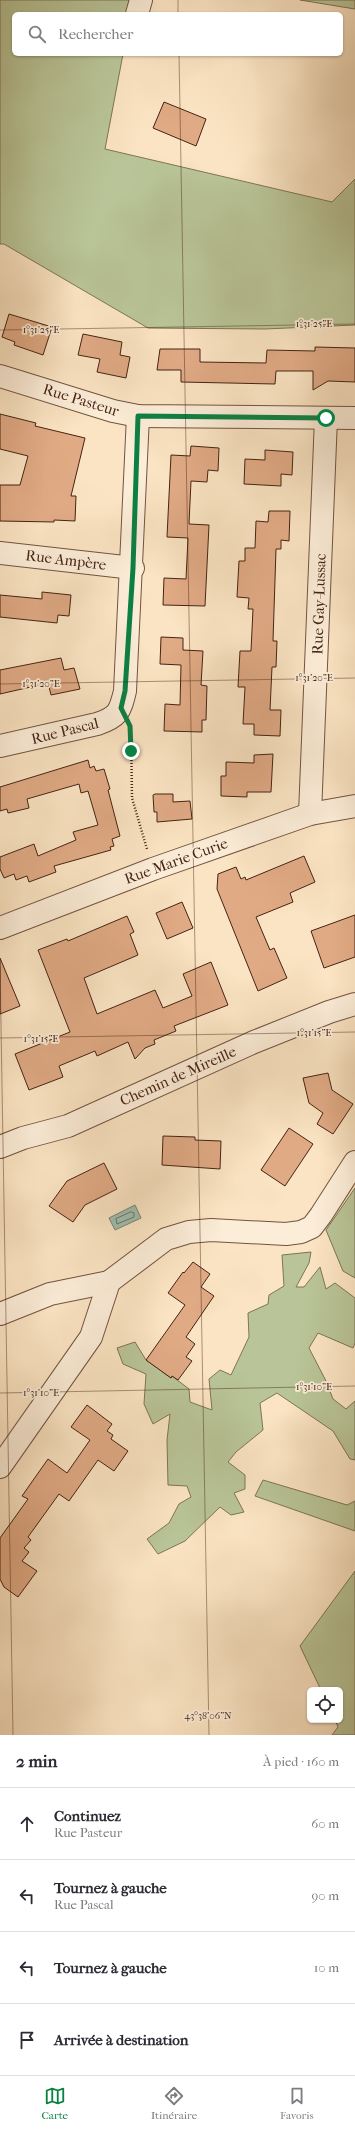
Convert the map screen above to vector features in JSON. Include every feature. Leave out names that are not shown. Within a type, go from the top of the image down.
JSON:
[{"type":"street","points":[[138,12],[141,0]]},
{"type":"street","name":"Rue Pasteur","points":[[0,376],[113,411],[138,416],[355,418]]},
{"type":"street","points":[[121,708],[125,691],[133,568],[138,416]]},
{"type":"street","name":"Rue Gay-Lussac","points":[[310,814],[326,418]]},
{"type":"street","name":"Rue Ampère","points":[[0,553],[133,568]]},
{"type":"street","name":"Rue Pascal","points":[[0,746],[97,724],[112,719],[121,708]]},
{"type":"street","name":"Rue Marie Curie","points":[[0,928],[153,869],[310,814],[355,806]]},
{"type":"street","name":"Chemin de Mireille","points":[[0,1147],[23,1138],[68,1126],[254,1042],[329,1012],[355,1004]]},
{"type":"street","points":[[0,1314],[50,1294],[109,1282],[166,1239],[189,1232],[211,1230],[286,1234],[301,1232],[312,1227],[355,1162]]},
{"type":"street","points":[[0,1467],[91,1337],[109,1282]]},
{"type":"path","points":[[121,708],[130,726],[132,798],[153,869]]},
{"type":"green space","points":[[0,0],[133,0],[130,12],[12,12],[12,56],[123,56],[105,149],[332,202],[355,179],[355,325],[265,329],[148,328],[4,244],[0,244]]},
{"type":"green space","points":[[300,0],[355,0],[355,9]]},
{"type":"green space","points":[[355,1188],[355,1278],[343,1271],[326,1230]]},
{"type":"green space","points":[[311,1252],[309,1263],[296,1287],[304,1287],[320,1267],[326,1289],[335,1283],[355,1298],[355,1343],[353,1348],[318,1333],[309,1348],[326,1381],[333,1399],[346,1409],[355,1401],[355,1460],[350,1459],[333,1431],[277,1393],[260,1403],[263,1430],[236,1452],[228,1462],[245,1475],[245,1489],[234,1493],[244,1512],[231,1515],[220,1507],[185,1541],[158,1554],[147,1539],[169,1523],[179,1504],[191,1497],[187,1486],[168,1485],[167,1440],[170,1414],[153,1424],[144,1404],[146,1374],[123,1364],[117,1348],[135,1342],[146,1360],[171,1378],[172,1376],[189,1389],[190,1402],[212,1410],[209,1379],[220,1370],[231,1375],[249,1337],[248,1313],[268,1304],[269,1295],[284,1286],[282,1255]]},
{"type":"green space","points":[[263,1480],[347,1505],[355,1501],[355,1531],[255,1496]]},
{"type":"green space","points":[[355,1571],[355,1735],[332,1735],[338,1727],[336,1723],[343,1723],[343,1687],[320,1687],[300,1646]]},
{"type":"water","points":[[135,1205],[141,1218],[115,1230],[109,1218]]},
{"type":"building","points":[[164,102],[206,119],[196,146],[153,128]]},
{"type":"building","points":[[9,314],[52,327],[43,355],[14,345],[15,342],[2,337]]},
{"type":"building","points":[[83,334],[122,342],[120,355],[130,357],[126,378],[97,372],[100,359],[78,355]]},
{"type":"building","points":[[315,347],[355,348],[355,382],[328,381],[313,390],[313,371],[276,371],[275,384],[181,382],[181,370],[157,370],[160,349],[200,349],[200,362],[266,363],[267,350],[315,351]]},
{"type":"building","points":[[0,414],[36,423],[35,426],[85,438],[71,496],[76,496],[75,521],[0,521],[0,485],[20,485],[28,456],[0,449]]},
{"type":"building","points":[[191,446],[219,448],[218,471],[208,470],[207,482],[191,481],[189,524],[209,525],[205,606],[163,605],[164,578],[186,579],[188,538],[167,537],[171,455],[190,456]]},
{"type":"building","points":[[265,450],[293,452],[292,475],[281,474],[281,486],[244,484],[245,459],[265,460]]},
{"type":"building","points":[[269,511],[290,511],[289,541],[281,540],[281,549],[276,549],[273,641],[277,641],[276,667],[272,667],[270,710],[281,710],[280,736],[254,735],[254,724],[243,724],[245,687],[238,687],[240,651],[251,651],[253,609],[248,609],[249,598],[237,597],[239,561],[245,561],[245,548],[255,548],[256,521],[268,522]]},
{"type":"building","points":[[42,592],[71,595],[69,616],[58,615],[57,623],[0,617],[0,595],[42,599]]},
{"type":"building","points":[[161,637],[183,638],[183,650],[203,651],[201,685],[207,686],[206,720],[202,720],[202,732],[164,731],[165,704],[180,705],[181,665],[160,664]]},
{"type":"building","points":[[61,658],[64,670],[74,668],[80,689],[51,695],[48,683],[0,694],[0,670]]},
{"type":"building","points":[[273,754],[271,792],[247,792],[247,797],[221,796],[221,776],[226,776],[226,762],[254,763],[254,755]]},
{"type":"building","points":[[88,760],[90,768],[94,766],[96,771],[104,769],[120,836],[112,839],[114,846],[110,847],[111,850],[54,866],[56,872],[29,882],[27,876],[16,880],[14,874],[4,878],[0,869],[0,857],[34,844],[38,856],[76,840],[73,832],[98,825],[88,791],[81,793],[79,784],[27,799],[29,808],[8,813],[7,809],[0,811],[0,787]]},
{"type":"building","points":[[173,794],[173,802],[190,801],[192,819],[157,822],[157,812],[154,812],[153,795]]},
{"type":"building","points":[[304,856],[315,882],[290,893],[293,902],[256,917],[270,950],[274,948],[287,978],[258,991],[217,889],[218,874],[236,867],[241,879],[245,877],[246,880]]},
{"type":"building","points":[[182,902],[193,928],[167,939],[156,913]]},
{"type":"building","points":[[355,915],[355,957],[324,968],[311,931]]},
{"type":"building","points":[[127,916],[134,932],[130,934],[138,955],[84,978],[97,1014],[155,990],[163,1008],[192,996],[183,974],[211,962],[228,1005],[174,1026],[176,1031],[154,1040],[155,1044],[145,1048],[135,1059],[128,1042],[97,1056],[95,1051],[59,1066],[63,1077],[29,1090],[15,1054],[70,1032],[38,950],[67,939],[68,941]]},
{"type":"building","points":[[0,958],[20,1006],[0,1014]]},
{"type":"building","points":[[328,1073],[332,1090],[353,1104],[333,1134],[317,1124],[323,1113],[309,1103],[303,1078]]},
{"type":"building","points":[[289,1128],[313,1144],[285,1186],[261,1170]]},
{"type":"building","points":[[163,1136],[195,1137],[195,1140],[221,1141],[220,1169],[162,1165]]},
{"type":"building","points":[[104,1163],[117,1189],[85,1205],[73,1222],[49,1206],[67,1181]]},
{"type":"building","points":[[193,1262],[210,1274],[201,1287],[214,1296],[186,1337],[195,1344],[186,1357],[192,1361],[178,1380],[172,1376],[171,1378],[146,1360],[185,1305],[168,1293],[183,1272],[184,1273]]},
{"type":"building","points":[[87,1405],[112,1424],[107,1431],[113,1435],[111,1439],[128,1451],[114,1471],[98,1460],[69,1501],[59,1494],[28,1537],[31,1540],[24,1548],[29,1552],[22,1561],[37,1571],[18,1597],[4,1587],[0,1579],[0,1538],[28,1499],[22,1496],[48,1459],[67,1473],[90,1440],[71,1427]]},
{"type":"route","points":[[131,751],[130,726],[121,708],[125,691],[133,568],[138,416],[326,418]]}]
